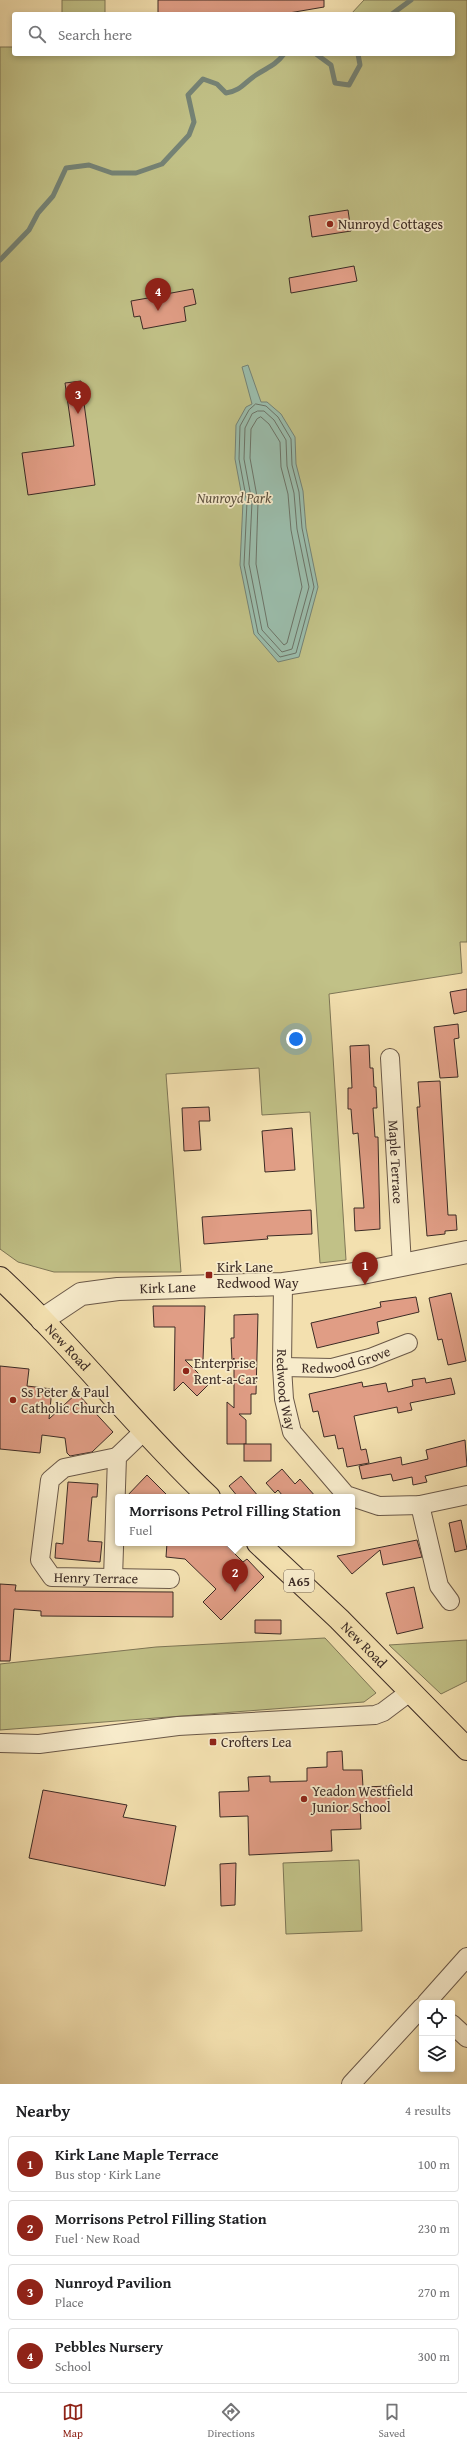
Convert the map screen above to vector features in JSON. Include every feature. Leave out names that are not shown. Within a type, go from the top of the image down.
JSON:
[{"type":"main road","name":"New Road","points":[[4,1284],[42,1320],[206,1494]]},
{"type":"main road","name":"New Road","points":[[261,1546],[404,1684],[467,1749]]},
{"type":"street","name":"Maple Terrace","points":[[390,1058],[402,1265]]},
{"type":"street","name":"Kirk Lane","points":[[42,1320],[81,1294],[118,1290],[283,1284],[402,1265],[467,1252]]},
{"type":"street","name":"Redwood Way","points":[[283,1284],[282,1367],[284,1399],[292,1432],[345,1494]]},
{"type":"street","name":"Redwood Grove","points":[[282,1367],[332,1368],[370,1358],[408,1343]]},
{"type":"street","points":[[116,1494],[117,1457],[145,1430]]},
{"type":"street","name":"Henry Terrace","points":[[117,1457],[64,1468],[50,1480],[40,1560],[52,1577],[170,1579]]},
{"type":"street","name":"Redwood Way","points":[[355,1498],[379,1506],[420,1504],[467,1495]]},
{"type":"street","points":[[420,1504],[439,1586],[450,1601]]},
{"type":"street","points":[[113,1578],[115,1518]]},
{"type":"street","points":[[0,1743],[39,1744],[178,1726],[375,1715],[383,1712],[404,1684]]},
{"type":"street","points":[[429,2000],[467,1957]]},
{"type":"street","points":[[351,2084],[419,2011]]},
{"type":"street","points":[[455,2027],[467,2038]]},
{"type":"green space","points":[[62,0],[105,0],[105,12],[62,12]]},
{"type":"green space","name":"Nunroyd Park","points":[[364,0],[467,0],[467,942],[460,942],[462,973],[329,994],[346,1260],[320,1263],[310,1112],[262,1115],[259,1068],[166,1074],[181,1272],[54,1272],[18,1262],[0,1249],[0,47],[12,47],[12,56],[455,56],[455,12],[353,12]]},
{"type":"green space","points":[[325,1638],[376,1693],[364,1702],[0,1730],[0,1664],[156,1647]]},
{"type":"green space","points":[[467,1640],[467,1681],[441,1694],[389,1645]]},
{"type":"green space","points":[[359,1860],[362,1931],[286,1934],[283,1863]]},
{"type":"water","points":[[248,365],[261,402],[267,402],[281,414],[295,437],[296,464],[303,491],[306,528],[318,587],[299,657],[278,662],[254,634],[240,565],[243,502],[235,459],[236,425],[246,407],[252,404],[242,367]]},
{"type":"building","points":[[158,0],[324,0],[324,7],[295,12],[158,12]]},
{"type":"building","name":"Nunroyd Cottages","points":[[348,210],[351,231],[312,237],[309,216]]},
{"type":"building","points":[[354,266],[357,281],[291,293],[289,278]]},
{"type":"building","points":[[193,289],[196,304],[184,307],[186,321],[143,329],[140,316],[134,317],[131,301],[148,298],[148,294],[166,290],[166,294]]},
{"type":"building","points":[[81,381],[95,485],[28,495],[22,453],[74,446],[65,383]]},
{"type":"building","points":[[467,989],[467,1011],[454,1014],[450,992]]},
{"type":"building","points":[[458,1024],[459,1038],[454,1039],[458,1077],[440,1078],[434,1027]]},
{"type":"building","points":[[369,1045],[370,1068],[373,1068],[374,1087],[376,1087],[377,1108],[373,1108],[375,1137],[378,1137],[380,1229],[355,1231],[354,1208],[364,1208],[358,1133],[353,1134],[351,1109],[348,1109],[348,1088],[352,1088],[350,1046]]},
{"type":"building","points":[[440,1081],[448,1215],[456,1215],[457,1230],[445,1231],[445,1234],[427,1236],[417,1107],[420,1107],[418,1082]]},
{"type":"building","points":[[209,1107],[210,1121],[199,1121],[201,1150],[184,1151],[182,1108]]},
{"type":"building","points":[[292,1128],[295,1170],[265,1172],[262,1131]]},
{"type":"building","points":[[311,1210],[312,1234],[267,1236],[268,1239],[204,1244],[202,1217]]},
{"type":"building","points":[[451,1293],[466,1361],[448,1365],[442,1339],[438,1340],[429,1298]]},
{"type":"building","points":[[416,1297],[419,1312],[377,1322],[379,1333],[317,1348],[311,1323],[381,1307],[380,1302]]},
{"type":"building","points":[[153,1306],[205,1306],[203,1360],[185,1360],[209,1384],[197,1396],[183,1382],[174,1391],[175,1327],[154,1327]]},
{"type":"building","points":[[258,1314],[256,1394],[251,1394],[251,1414],[239,1414],[246,1420],[246,1444],[227,1444],[227,1402],[234,1408],[234,1358],[232,1361],[231,1338],[234,1338],[234,1315]]},
{"type":"building","points":[[0,1366],[29,1369],[27,1386],[52,1389],[49,1419],[77,1393],[113,1432],[92,1452],[70,1456],[67,1453],[65,1438],[42,1435],[40,1453],[0,1449]]},
{"type":"building","points":[[425,1378],[426,1383],[451,1378],[455,1394],[410,1403],[412,1410],[398,1413],[397,1407],[354,1416],[361,1450],[366,1449],[369,1463],[347,1467],[343,1448],[338,1449],[335,1435],[324,1437],[318,1411],[313,1412],[309,1394],[362,1382],[363,1387],[386,1383],[388,1392],[413,1386],[412,1380]]},
{"type":"building","points":[[465,1440],[467,1466],[425,1476],[427,1482],[413,1485],[412,1477],[393,1481],[391,1474],[362,1479],[359,1466],[401,1457],[402,1465],[428,1459],[426,1450]]},
{"type":"building","points":[[244,1444],[271,1444],[271,1461],[244,1461]]},
{"type":"building","points":[[282,1469],[295,1484],[300,1479],[313,1494],[281,1494],[278,1490],[275,1493],[266,1483]]},
{"type":"building","points":[[147,1475],[166,1494],[129,1494]]},
{"type":"building","points":[[241,1476],[256,1494],[236,1494],[229,1486]]},
{"type":"building","points":[[68,1482],[98,1484],[97,1497],[92,1497],[88,1541],[102,1542],[100,1562],[55,1558],[56,1543],[63,1544]]},
{"type":"building","points":[[461,1520],[467,1549],[455,1552],[449,1523]]},
{"type":"building","points":[[417,1540],[422,1557],[383,1565],[380,1550],[352,1574],[337,1556]]},
{"type":"building","points":[[167,1546],[227,1546],[243,1562],[247,1559],[264,1577],[221,1620],[203,1602],[216,1589],[185,1559],[166,1557]]},
{"type":"building","points":[[0,1584],[16,1585],[15,1591],[173,1592],[173,1617],[41,1616],[41,1611],[14,1609],[10,1661],[0,1661]]},
{"type":"building","points":[[414,1587],[423,1628],[397,1634],[386,1593]]},
{"type":"building","points":[[255,1620],[281,1620],[281,1634],[255,1633]]},
{"type":"building","name":"Yeadon Westfield Junior School","points":[[342,1751],[343,1770],[362,1770],[363,1787],[389,1786],[389,1805],[360,1807],[361,1829],[331,1830],[332,1851],[249,1855],[248,1816],[220,1817],[219,1792],[249,1791],[248,1777],[270,1776],[270,1782],[307,1781],[307,1768],[327,1767],[327,1752]]},
{"type":"building","points":[[43,1790],[127,1805],[123,1817],[176,1826],[165,1886],[29,1858]]},
{"type":"building","points":[[236,1863],[235,1905],[221,1906],[220,1864]]},
{"type":"waterway","points":[[395,12],[411,0]]},
{"type":"waterway","points":[[0,260],[29,230],[38,213],[53,196],[66,168],[89,165],[112,173],[136,173],[162,164],[189,135],[194,122],[188,95],[203,79],[217,84],[226,93],[231,92],[274,64],[282,56]]},
{"type":"waterway","points":[[319,56],[331,65],[335,83],[349,85],[360,65],[358,56]]},
{"type":"place","name":"Nunroyd Cottages","points":[[330,224]]},
{"type":"place","name":"Pebbles Nursery","points":[[158,311]]},
{"type":"place","name":"Nunroyd Pavilion","points":[[78,414]]},
{"type":"place","name":"Kirk Lane Redwood Way","points":[[209,1275]]},
{"type":"place","name":"Kirk Lane Maple Terrace","points":[[365,1285]]},
{"type":"place","name":"Enterprise Rent-a-Car","points":[[186,1371]]},
{"type":"place","name":"Ss Peter & Paul Catholic Church","points":[[13,1400]]},
{"type":"place","name":"Morrisons Petrol Filling Station","points":[[235,1592]]},
{"type":"place","name":"Crofters Lea","points":[[213,1742]]},
{"type":"place","name":"Yeadon Westfield Junior School","points":[[304,1799]]}]
